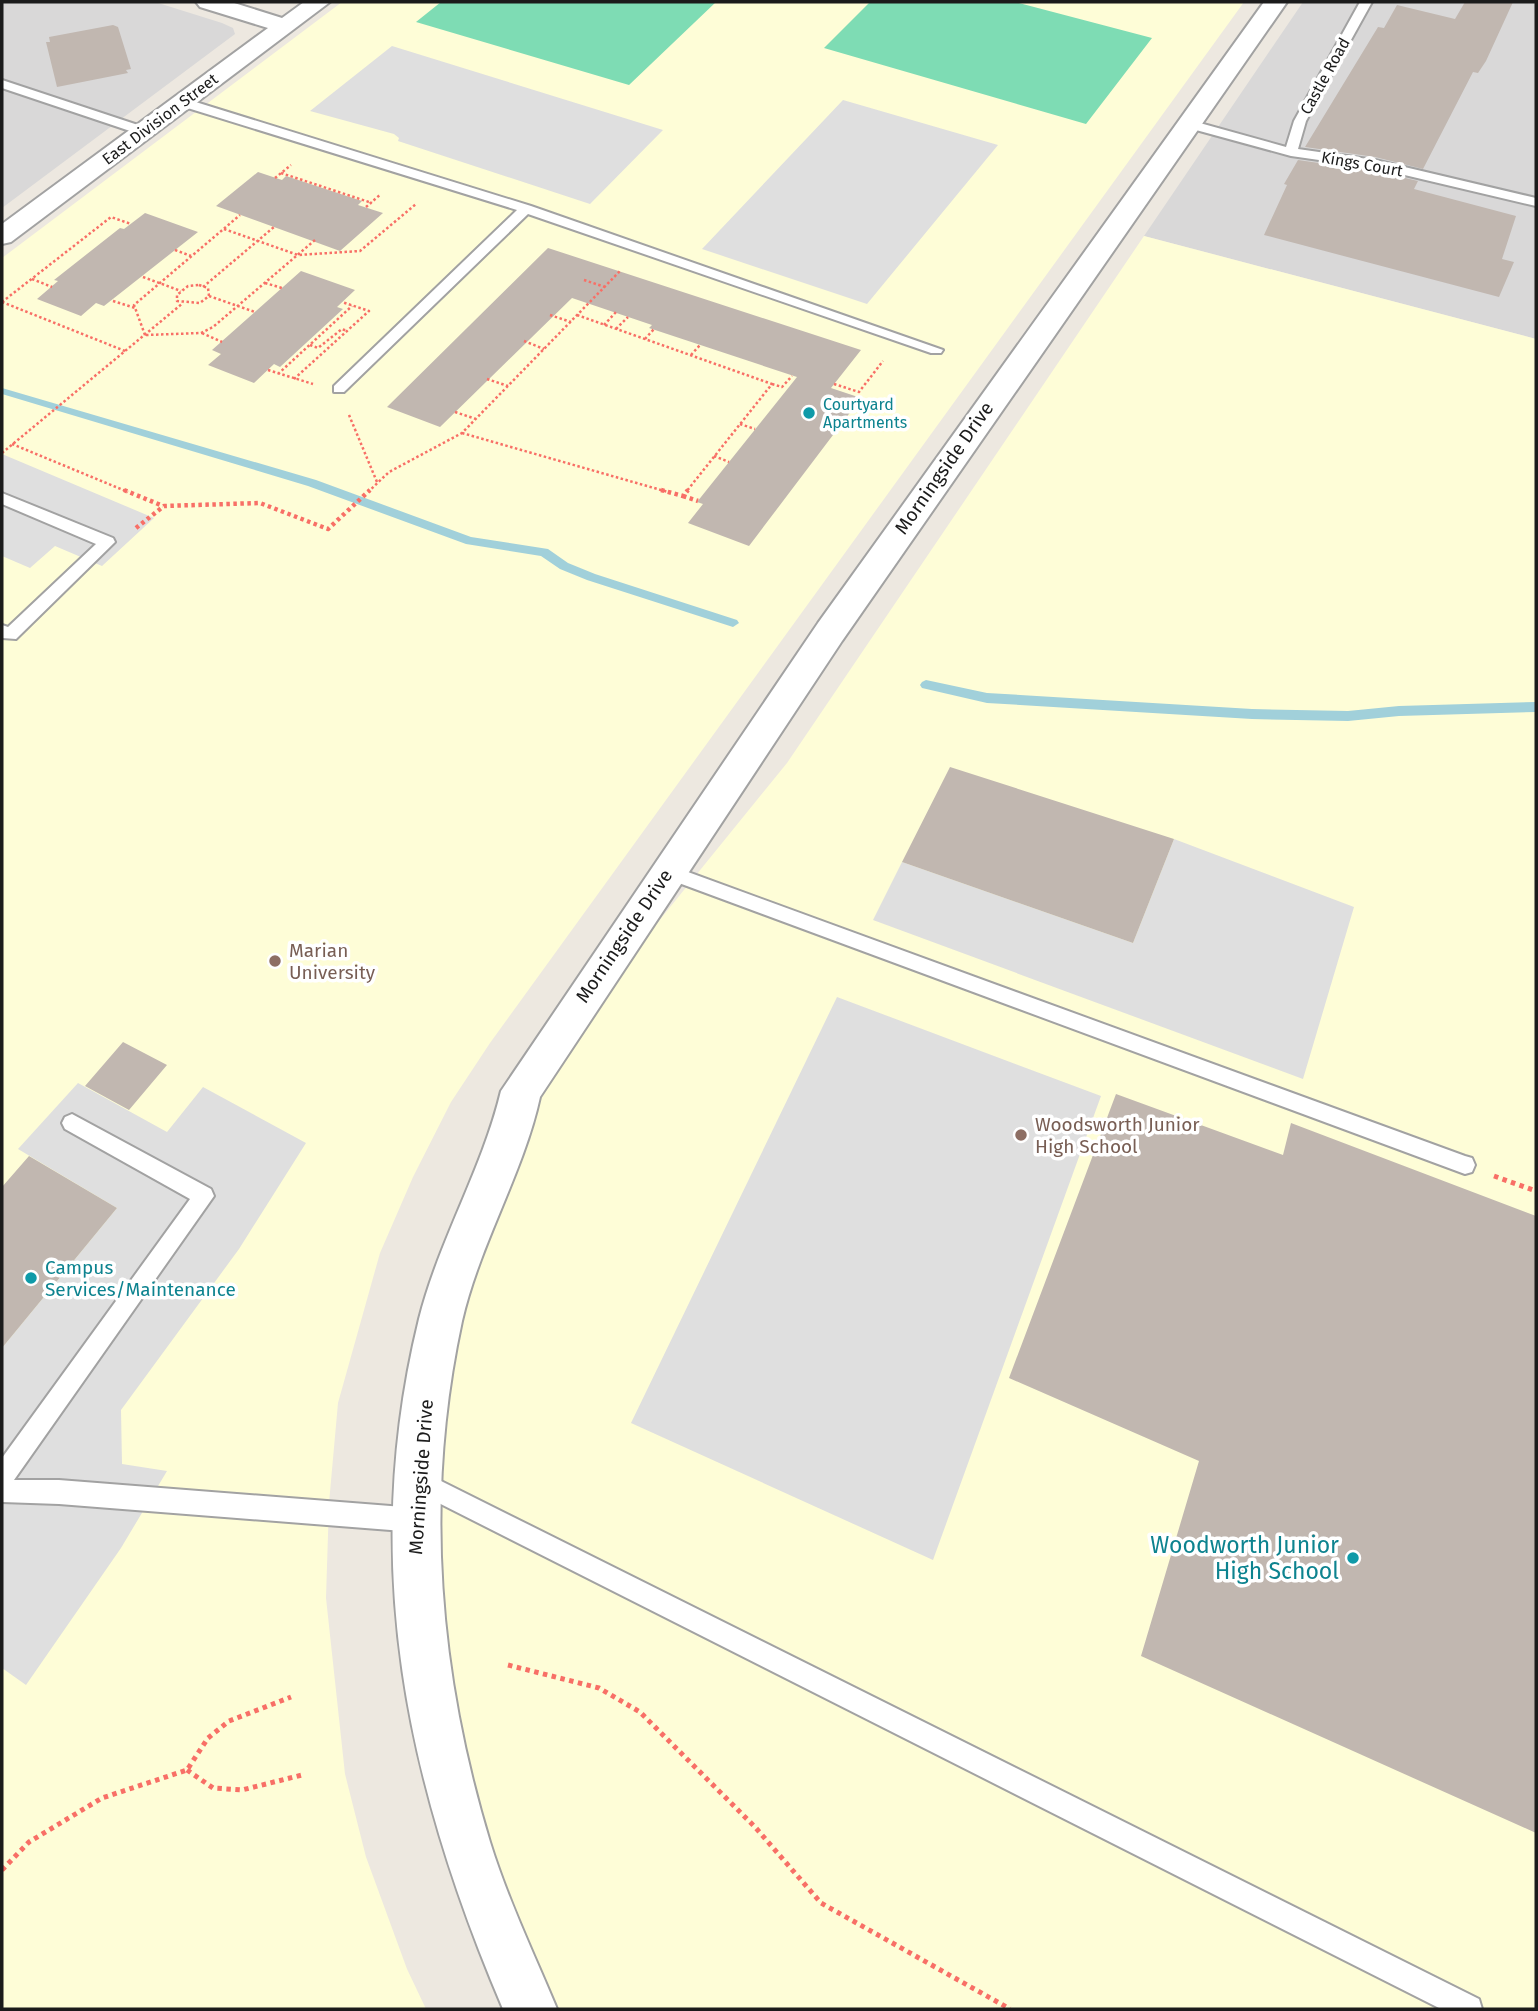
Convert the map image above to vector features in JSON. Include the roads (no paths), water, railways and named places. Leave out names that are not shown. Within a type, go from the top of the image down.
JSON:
[{"type":"street","points":[[208,2],[285,26]]},
{"type":"street","name":"East Division Street","points":[[2,236],[318,2]]},
{"type":"street","name":"Morningside Drive","points":[[530,2009],[489,1917],[454,1810],[443,1764],[421,1637],[416,1520],[423,1414],[441,1321],[470,1228],[508,1144],[521,1091],[666,871],[1015,366],[1275,2]]},
{"type":"lane","name":"Castle Road","points":[[1291,152],[1300,121],[1366,2]]},
{"type":"lane","points":[[2,84],[143,131]]},
{"type":"lane","points":[[182,102],[526,209],[936,349]]},
{"type":"lane","name":"Kings Court","points":[[1189,124],[1291,152],[1375,164],[1536,202]]},
{"type":"lane","points":[[339,389],[526,209]]},
{"type":"lane","points":[[2,498],[107,542],[10,635],[2,631]]},
{"type":"lane","points":[[666,871],[1465,1165]]},
{"type":"lane","points":[[2,1478],[204,1196],[72,1123]]},
{"type":"lane","points":[[417,1480],[1469,2009]]},
{"type":"lane","points":[[2,1491],[59,1492],[416,1520]]},
{"type":"waterway","points":[[2,391],[312,483],[470,541],[544,552],[564,566],[591,577],[733,623]]},
{"type":"waterway","points":[[926,685],[987,698],[1252,714],[1348,716],[1399,711],[1536,707]]},
{"type":"place","name":"Courtyard Apartments","points":[[809,413]]},
{"type":"place","name":"Marian University","points":[[275,961]]},
{"type":"place","name":"Woodsworth Junior High School","points":[[1021,1135]]},
{"type":"place","name":"Campus Services/Maintenance","points":[[31,1278]]},
{"type":"place","name":"Woodworth Junior High School","points":[[1353,1558]]}]
